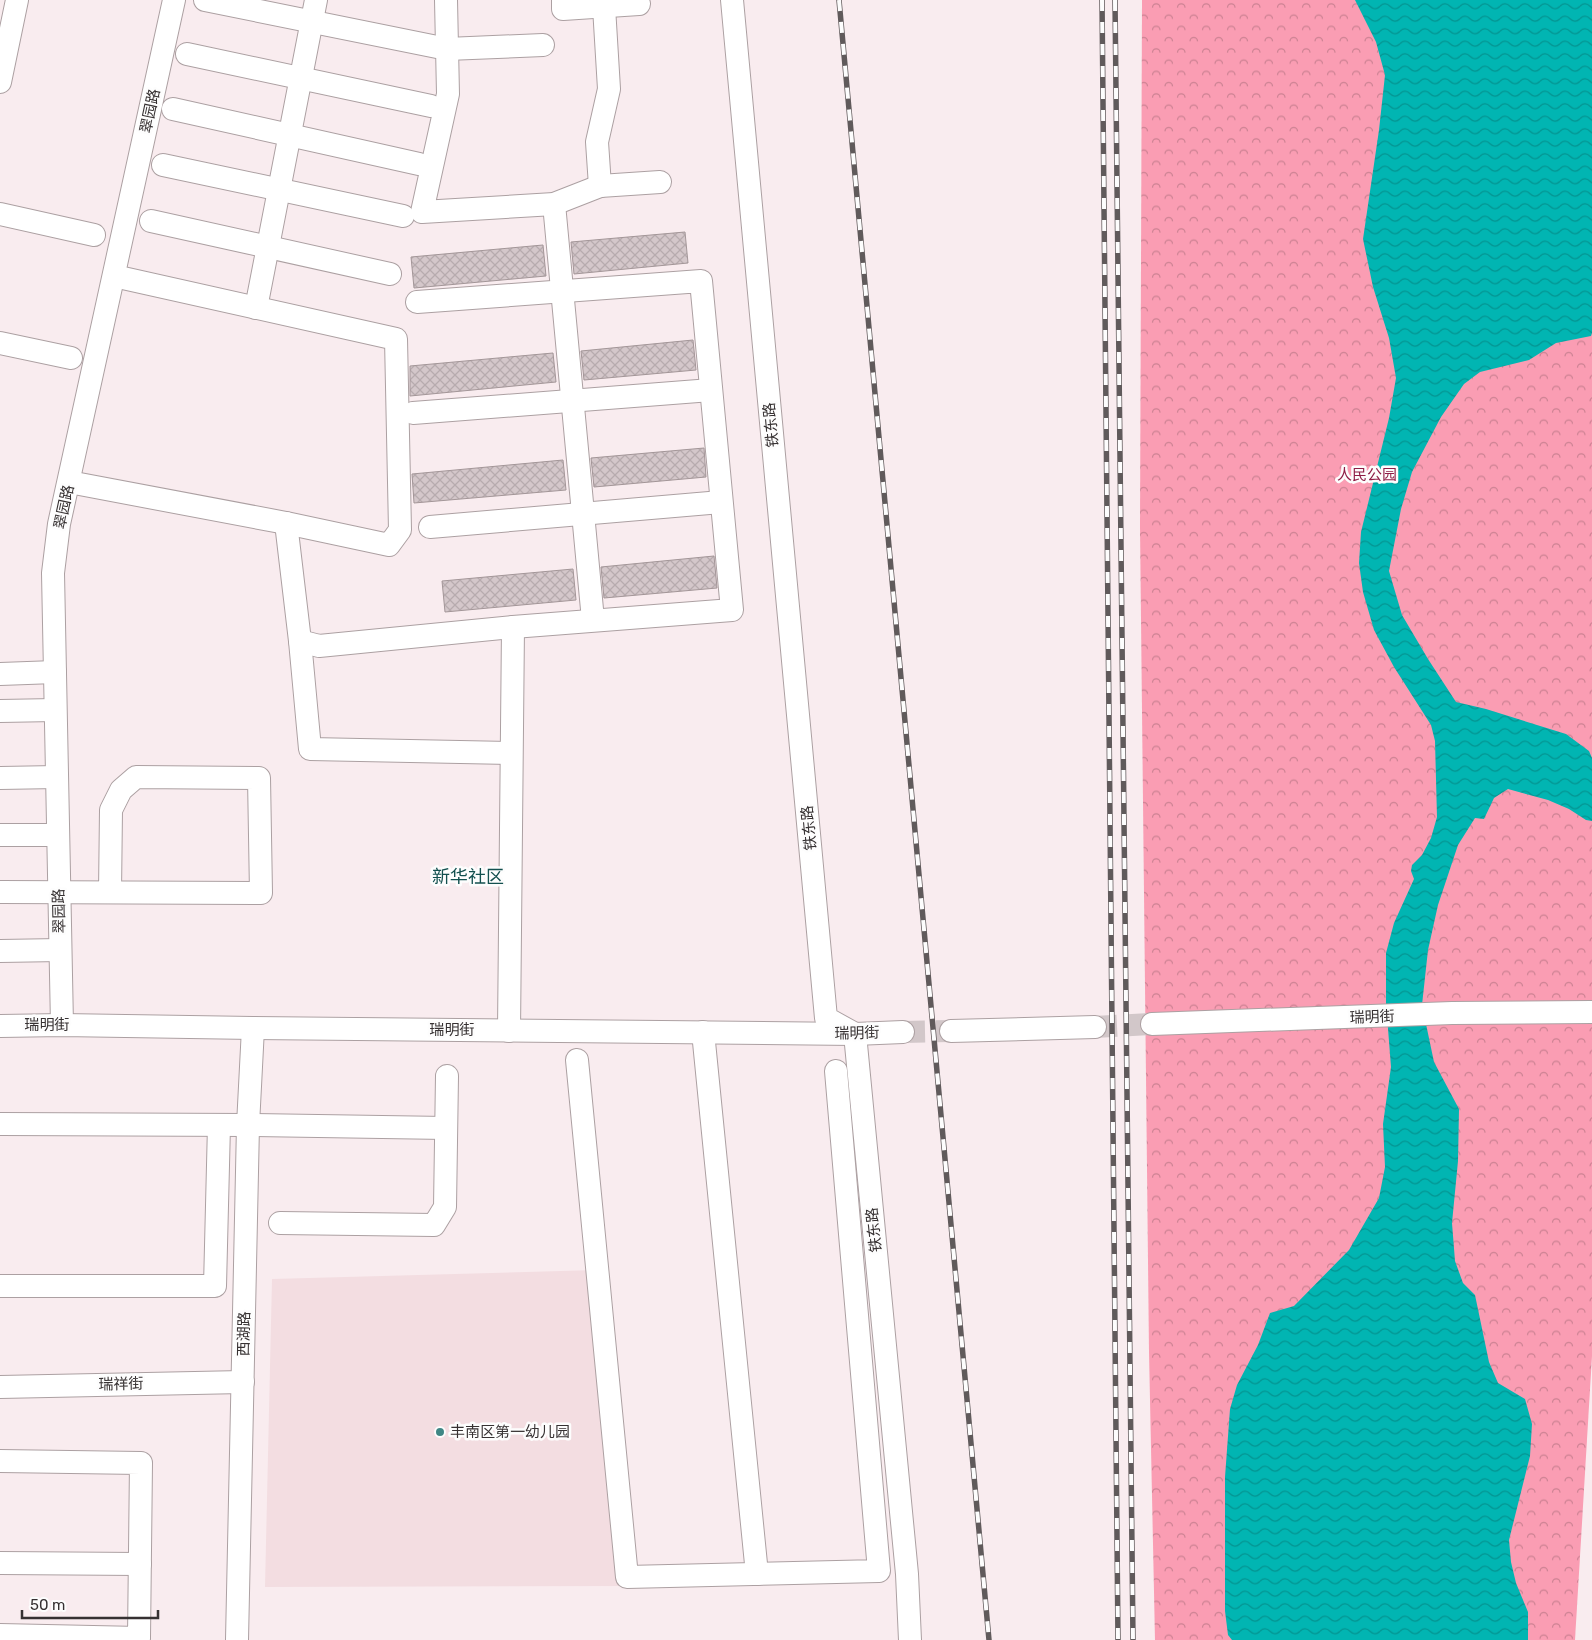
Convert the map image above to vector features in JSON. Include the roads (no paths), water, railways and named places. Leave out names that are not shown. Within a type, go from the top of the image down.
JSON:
[{"type":"street","points":[[0,82],[17,0]]},
{"type":"street","name":"翠园路","points":[[62,1025],[53,573],[59,524],[174,0]]},
{"type":"street","points":[[205,0],[314,10],[447,49],[543,45]]},
{"type":"street","points":[[446,0],[448,94],[422,212],[554,204],[600,186],[660,182]]},
{"type":"street","points":[[562,0],[563,9],[639,4]]},
{"type":"street","name":"铁东路","points":[[732,0],[826,1018],[855,1034],[908,1574],[910,1640]]},
{"type":"street","points":[[600,186],[597,142],[609,89],[604,7]]},
{"type":"street","points":[[256,308],[314,10]]},
{"type":"street","points":[[187,54],[431,106]]},
{"type":"street","points":[[173,109],[419,164]]},
{"type":"street","points":[[163,165],[403,216]]},
{"type":"street","points":[[554,204],[593,620]]},
{"type":"street","points":[[0,214],[94,236]]},
{"type":"street","points":[[151,221],[390,274]]},
{"type":"street","points":[[69,482],[286,523],[389,545],[400,530],[396,339],[114,276]]},
{"type":"street","points":[[300,641],[319,646],[593,620],[732,610],[701,281],[417,302]]},
{"type":"street","points":[[0,343],[71,358]]},
{"type":"street","points":[[413,413],[711,390]]},
{"type":"street","points":[[430,528],[721,502]]},
{"type":"street","points":[[286,523],[310,749],[512,753]]},
{"type":"street","points":[[509,1031],[513,627]]},
{"type":"street","points":[[0,674],[55,672]]},
{"type":"street","points":[[0,711],[55,710]]},
{"type":"street","points":[[0,778],[56,777]]},
{"type":"street","points":[[0,892],[261,893],[259,778],[136,777],[121,790],[111,810],[110,892]]},
{"type":"street","points":[[0,835],[57,835]]},
{"type":"street","points":[[0,951],[60,950]]},
{"type":"street","name":"瑞明街","points":[[1152,1024],[1357,1018],[1452,1013],[1592,1012]]},
{"type":"street","name":"瑞明街","points":[[0,1026],[62,1025],[855,1034],[903,1032]]},
{"type":"street","points":[[951,1031],[1095,1027]]},
{"type":"street","name":"西湖路","points":[[237,1640],[248,1125],[253,1028]]},
{"type":"street","points":[[703,1032],[757,1574]]},
{"type":"street","points":[[577,1060],[626,1577],[879,1572],[836,1071]]},
{"type":"street","points":[[280,1222],[434,1225],[445,1207],[447,1076]]},
{"type":"street","points":[[0,1124],[446,1128]]},
{"type":"street","points":[[0,1286],[215,1286],[219,1125]]},
{"type":"street","name":"瑞祥街","points":[[0,1387],[243,1382]]},
{"type":"street","points":[[0,1460],[141,1463],[139,1638],[0,1635]]},
{"type":"street","points":[[0,1563],[140,1564]]},
{"type":"water","points":[[1355,0],[1592,0],[1591,336],[1556,343],[1529,360],[1480,372],[1464,384],[1441,417],[1412,472],[1401,509],[1389,571],[1402,615],[1456,702],[1486,709],[1566,734],[1589,751],[1592,758],[1592,821],[1586,820],[1569,809],[1548,800],[1508,789],[1494,798],[1484,819],[1475,818],[1458,845],[1438,905],[1428,950],[1422,1005],[1434,1062],[1459,1109],[1458,1161],[1452,1223],[1455,1261],[1463,1283],[1475,1295],[1489,1362],[1498,1383],[1525,1399],[1532,1424],[1530,1456],[1509,1540],[1511,1562],[1516,1583],[1528,1612],[1528,1640],[1232,1640],[1228,1635],[1225,1611],[1225,1477],[1230,1409],[1237,1385],[1258,1345],[1270,1313],[1294,1306],[1349,1250],[1379,1198],[1385,1167],[1383,1124],[1391,1067],[1386,1003],[1386,953],[1394,923],[1414,879],[1411,871],[1412,865],[1422,855],[1431,838],[1437,817],[1435,741],[1431,725],[1394,667],[1374,630],[1363,592],[1359,563],[1361,532],[1389,418],[1396,378],[1389,338],[1373,287],[1363,239],[1385,75],[1376,42]]},
{"type":"tunnel","points":[[1095,1027],[1152,1024]]},
{"type":"tunnel","points":[[903,1032],[951,1031]]},
{"type":"railway","points":[[839,0],[989,1640]]},
{"type":"railway","points":[[1102,0],[1118,1640]]},
{"type":"railway","points":[[1115,0],[1133,1640]]},
{"type":"place","name":"丰南区第一幼儿园","points":[[440,1432]]},
{"type":"district","name":"新华社区","points":[[468,877]]},
{"type":"park label","name":"人民公园","points":[[1367,475]]}]
